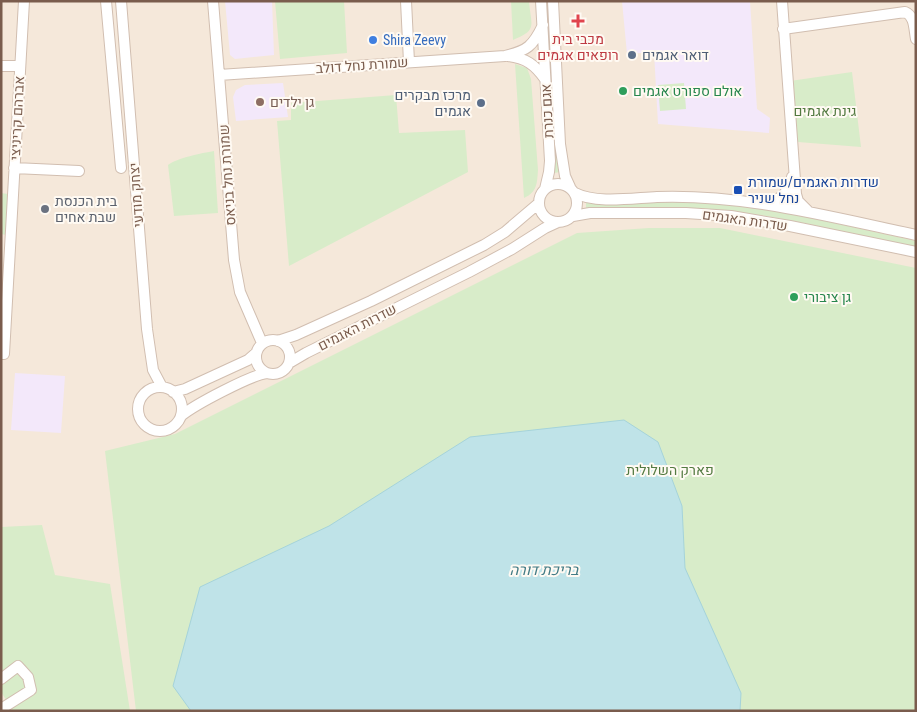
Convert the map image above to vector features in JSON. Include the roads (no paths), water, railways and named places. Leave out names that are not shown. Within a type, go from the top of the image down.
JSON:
[{"type":"street","name":"אברהם קריניצי","points":[[3,354],[24,1]]},
{"type":"street","name":"יצחק מודעי","points":[[106,1],[121,168]]},
{"type":"street","name":"יצחק מודעי","points":[[121,1],[146,321],[154,370],[162,387]]},
{"type":"street","name":"שמורת נחל בניאס","points":[[213,1],[234,260],[242,295],[262,343]]},
{"type":"street","points":[[406,1],[409,62]]},
{"type":"street","name":"אגם כנרת","points":[[541,1],[550,166],[545,190]]},
{"type":"street","name":"אגם כנרת","points":[[553,1],[560,144],[565,176],[572,190]]},
{"type":"street","points":[[782,1],[793,171],[798,201],[809,212]]},
{"type":"street","points":[[784,29],[905,12],[910,14],[912,18],[916,39]]},
{"type":"street","name":"שמורת נחל דולב","points":[[219,75],[505,56],[516,54],[530,46],[538,36],[543,25]]},
{"type":"street","points":[[108,36],[126,49]]},
{"type":"street","name":"שמורת נחל דולב","points":[[505,56],[520,58],[529,62],[546,79]]},
{"type":"street","points":[[1,66],[20,66]]},
{"type":"street","points":[[14,168],[79,170]]},
{"type":"street","points":[[766,204],[775,201],[786,193],[793,171]]},
{"type":"street","points":[[558,184],[572,190],[578,205],[573,216],[563,222],[544,217],[539,203],[540,197],[545,190],[552,185],[558,184]]},
{"type":"street","name":"שדרות האגמים","points":[[572,190],[582,197],[593,198],[694,196],[746,200],[916,235]]},
{"type":"street","name":"שדרות האגמים","points":[[278,340],[296,335],[371,301],[484,245],[505,232],[539,203]]},
{"type":"street","name":"שדרות האגמים","points":[[573,216],[590,214],[686,213],[731,216],[916,252]]},
{"type":"street","name":"שדרות האגמים","points":[[289,363],[322,344],[512,249],[558,222]]},
{"type":"street","points":[[173,392],[185,389],[248,360],[256,353],[262,343],[270,340],[278,340],[289,350],[289,363],[283,372],[256,376],[195,406],[181,416]]},
{"type":"street","points":[[256,353],[258,366],[267,373]]},
{"type":"street","points":[[162,387],[173,392],[180,399],[182,406],[181,416],[176,426],[165,431],[153,430],[143,422],[138,409],[143,396],[154,388],[162,387]]},
{"type":"street","points":[[1,679],[18,666],[28,677],[31,690],[1,710]]},
{"type":"water","name":"בריכת דורה","points":[[624,420],[658,442],[682,506],[685,568],[741,693],[740,711],[191,711],[173,686],[200,587],[329,526],[470,437]]},
{"type":"place","name":"מכבי בית רופאים אגמים","points":[[578,21]]},
{"type":"place","name":"Shira Zeevy","points":[[373,40]]},
{"type":"place","name":"דואר אגמים","points":[[632,55]]},
{"type":"place","name":"אולם ספורט אגמים","points":[[623,91]]},
{"type":"place","name":"גן ילדים","points":[[260,102]]},
{"type":"place","name":"מרכז מבקרים אגמים","points":[[481,103]]},
{"type":"place","name":"שדרות האגמים/שמורת נחל שניר","points":[[738,190]]},
{"type":"place","name":"בית הכנסת שבת אחים","points":[[45,209]]},
{"type":"place","name":"גן ציבורי","points":[[794,297]]},
{"type":"park label","name":"גינת אגמים","points":[[825,111]]},
{"type":"park label","name":"פארק השלולית","points":[[670,470]]}]
